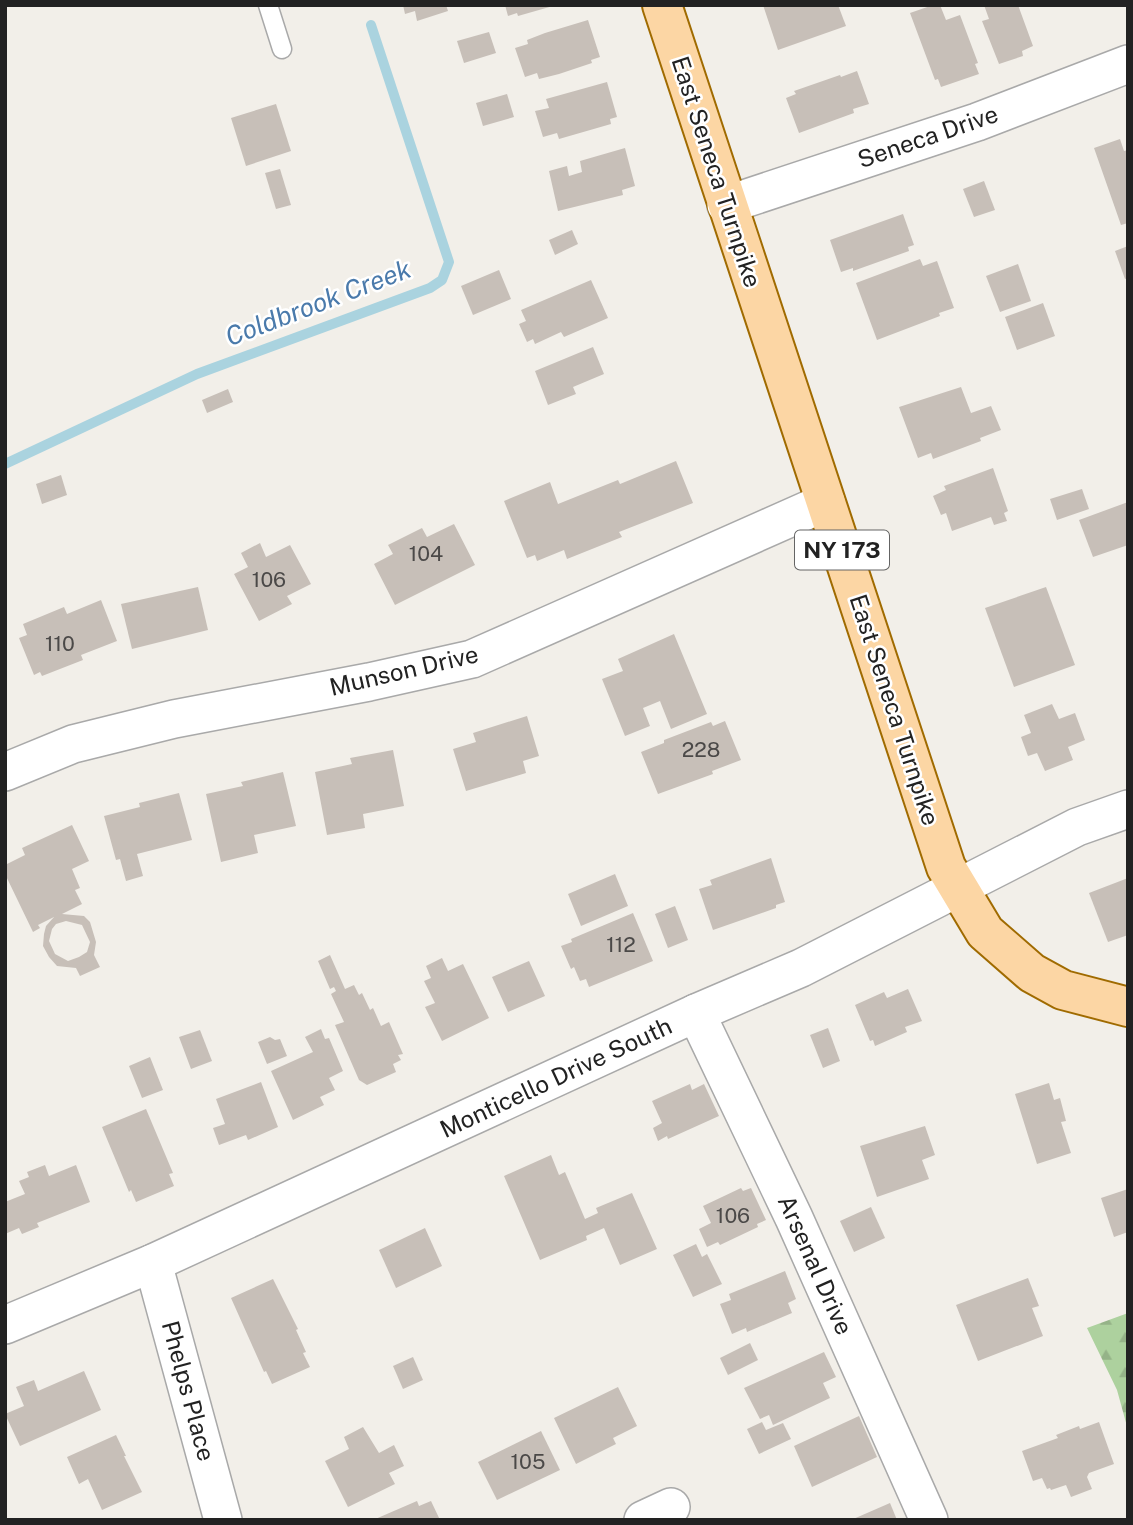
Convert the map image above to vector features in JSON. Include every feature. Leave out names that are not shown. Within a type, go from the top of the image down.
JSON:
[{"type":"main road","name":"East Seneca Turnpike","points":[[662,5],[946,867],[985,932],[1032,973],[1063,990],[1128,1007]]},
{"type":"street","name":"Seneca Drive","points":[[726,205],[977,122],[1128,64]]},
{"type":"street","name":"Munson Drive","points":[[5,772],[73,744],[174,719],[369,682],[472,659],[826,502]]},
{"type":"street","name":"Monticello Drive South","points":[[5,1325],[153,1263],[696,1013],[801,968],[1077,827],[1128,808]]},
{"type":"street","name":"Arsenal Drive","points":[[696,1013],[794,1218],[929,1520]]},
{"type":"street","name":"Phelps Place","points":[[153,1263],[223,1520]]},
{"type":"lane","points":[[268,5],[282,49]]},
{"type":"green space","points":[[1128,1313],[1128,1430],[1117,1390],[1087,1328]]},
{"type":"building","points":[[403,5],[446,5],[448,11],[417,21],[415,11],[405,14]]},
{"type":"building","points":[[505,5],[553,6],[518,16],[517,13],[508,16]]},
{"type":"building","points":[[763,5],[838,5],[846,26],[778,50]]},
{"type":"building","points":[[940,5],[946,20],[960,15],[978,63],[975,64],[979,74],[941,87],[938,79],[935,80],[910,13]]},
{"type":"building","points":[[984,5],[1018,5],[1033,46],[1022,51],[1023,56],[999,64],[982,21],[989,19]]},
{"type":"building","points":[[588,20],[600,57],[591,60],[592,63],[559,74],[539,79],[537,73],[525,77],[515,48],[528,44],[527,40],[545,33]]},
{"type":"building","points":[[489,32],[496,53],[464,63],[457,41]]},
{"type":"building","points":[[857,71],[869,104],[853,109],[854,113],[799,133],[786,98],[796,94],[794,91]]},
{"type":"building","points":[[607,82],[617,117],[610,119],[611,124],[559,139],[557,133],[543,137],[535,111],[549,108],[546,99]]},
{"type":"building","points":[[507,94],[514,117],[483,126],[476,103]]},
{"type":"building","points":[[276,104],[291,151],[246,166],[231,118]]},
{"type":"building","points":[[1120,139],[1124,151],[1128,150],[1128,223],[1121,225],[1094,148]]},
{"type":"building","points":[[625,148],[635,186],[622,190],[623,195],[558,211],[549,171],[567,166],[569,176],[582,172],[580,161]]},
{"type":"building","points":[[280,169],[291,205],[276,209],[265,173]]},
{"type":"building","points":[[984,181],[995,210],[974,217],[963,189]]},
{"type":"building","points":[[903,214],[914,245],[908,247],[909,251],[853,271],[853,268],[841,272],[830,240]]},
{"type":"building","points":[[572,230],[578,244],[555,255],[549,240]]},
{"type":"building","points":[[1128,246],[1128,278],[1125,279],[1115,251]]},
{"type":"building","points":[[920,259],[923,266],[937,261],[954,308],[877,340],[856,283]]},
{"type":"building","points":[[1018,264],[1031,301],[1000,312],[986,276]]},
{"type":"building","points":[[499,270],[511,299],[473,315],[461,286]]},
{"type":"building","points":[[591,280],[608,318],[564,337],[561,332],[535,344],[533,339],[527,342],[519,324],[526,321],[521,310]]},
{"type":"building","points":[[1043,303],[1055,336],[1017,350],[1005,317]]},
{"type":"building","points":[[593,347],[604,374],[573,387],[576,394],[548,405],[535,371]]},
{"type":"building","points":[[961,387],[971,413],[991,406],[1001,430],[980,438],[981,441],[933,459],[931,453],[918,458],[899,407]]},
{"type":"building","points":[[228,389],[233,402],[207,413],[202,400]]},
{"type":"building","points":[[676,461],[693,503],[619,532],[622,537],[567,559],[564,550],[537,561],[535,555],[527,558],[504,501],[550,482],[558,504],[618,480],[620,484]]},
{"type":"building","points":[[993,468],[1008,511],[1004,513],[1007,521],[994,525],[991,517],[952,531],[946,513],[941,515],[933,496],[946,490],[944,486]]},
{"type":"building","points":[[61,475],[67,495],[42,504],[36,484]]},
{"type":"building","points":[[1082,489],[1089,509],[1057,520],[1050,499]]},
{"type":"building","points":[[1128,502],[1128,545],[1093,557],[1079,520]]},
{"type":"building","points":[[454,524],[475,565],[395,605],[374,564],[393,554],[388,545],[422,528],[427,537]]},
{"type":"building","points":[[260,543],[266,557],[290,545],[311,584],[287,596],[292,604],[259,621],[234,574],[248,567],[241,553]]},
{"type":"building","points":[[198,587],[208,630],[132,649],[121,604]]},
{"type":"building","points":[[1046,587],[1075,665],[1014,687],[985,608]]},
{"type":"building","points":[[101,600],[117,641],[81,655],[83,660],[42,676],[40,672],[34,675],[19,638],[27,635],[23,624],[64,607],[67,614]]},
{"type":"building","points":[[674,634],[707,714],[671,729],[660,701],[643,708],[650,726],[625,736],[602,679],[623,671],[618,659]]},
{"type":"building","points":[[1052,704],[1059,719],[1075,713],[1085,740],[1068,747],[1073,760],[1045,771],[1037,753],[1028,756],[1021,737],[1031,733],[1024,715]]},
{"type":"building","points":[[527,716],[539,756],[523,761],[526,773],[466,791],[453,749],[476,742],[473,733]]},
{"type":"building","points":[[725,721],[741,760],[712,771],[713,774],[658,794],[641,752],[711,722],[713,726]]},
{"type":"building","points":[[393,750],[404,806],[363,814],[365,828],[327,835],[315,772],[352,764],[350,758]]},
{"type":"building","points":[[283,772],[296,826],[254,835],[258,853],[221,862],[206,794],[243,786],[241,782]]},
{"type":"building","points":[[179,793],[192,840],[137,854],[143,876],[126,881],[120,859],[116,860],[104,816],[140,807],[139,803]]},
{"type":"building","points":[[72,825],[89,861],[72,869],[80,888],[75,890],[82,904],[62,914],[84,916],[90,922],[96,942],[94,955],[100,967],[80,976],[76,968],[57,966],[49,957],[43,946],[44,934],[46,926],[54,917],[38,925],[40,928],[33,932],[5,874],[5,865],[25,855],[22,848]],"holes":[[[66,921],[82,925],[90,942],[87,952],[68,961],[55,954],[49,941],[56,924]]]},
{"type":"building","points":[[771,858],[785,902],[776,905],[776,908],[713,930],[699,889],[712,885],[710,880]]},
{"type":"building","points":[[615,874],[628,906],[581,926],[568,894]]},
{"type":"building","points":[[1128,878],[1128,935],[1108,942],[1089,893]]},
{"type":"building","points":[[675,906],[688,940],[668,948],[655,914]]},
{"type":"building","points":[[633,913],[653,961],[589,987],[586,979],[580,981],[574,967],[571,969],[561,946],[572,942],[571,939]]},
{"type":"building","points":[[330,955],[345,989],[354,985],[359,995],[362,993],[370,1010],[373,1008],[381,1026],[389,1022],[403,1054],[398,1055],[401,1060],[393,1064],[396,1072],[367,1085],[359,1080],[335,1025],[344,1022],[331,994],[336,991],[334,987],[330,989],[318,961]]},
{"type":"building","points":[[442,958],[448,971],[463,964],[489,1018],[442,1041],[425,1007],[435,1003],[424,981],[431,978],[426,966]]},
{"type":"building","points":[[529,961],[545,996],[508,1012],[492,977]]},
{"type":"building","points":[[908,989],[922,1021],[905,1027],[907,1032],[875,1046],[873,1040],[870,1041],[855,1005],[884,992],[887,998]]},
{"type":"building","points":[[828,1028],[840,1061],[823,1068],[810,1035]]},
{"type":"building","points":[[321,1029],[325,1039],[329,1038],[343,1071],[329,1078],[335,1090],[320,1097],[324,1105],[293,1120],[271,1071],[313,1052],[305,1037]]},
{"type":"building","points":[[200,1030],[212,1061],[191,1069],[179,1037]]},
{"type":"building","points":[[270,1037],[280,1039],[287,1056],[267,1064],[258,1042]]},
{"type":"building","points":[[150,1057],[163,1090],[142,1098],[129,1066]]},
{"type":"building","points":[[261,1082],[278,1127],[248,1140],[246,1135],[219,1145],[213,1128],[225,1124],[216,1099]]},
{"type":"building","points":[[1049,1083],[1054,1100],[1060,1098],[1066,1121],[1061,1122],[1071,1153],[1037,1164],[1015,1094]]},
{"type":"building","points":[[690,1084],[692,1090],[704,1084],[719,1116],[658,1141],[653,1128],[662,1123],[652,1101]]},
{"type":"building","points":[[146,1109],[173,1173],[169,1174],[174,1186],[136,1202],[131,1190],[129,1192],[102,1127]]},
{"type":"building","points":[[925,1126],[935,1155],[922,1160],[929,1179],[877,1197],[860,1146]]},
{"type":"building","points":[[551,1155],[559,1175],[565,1172],[585,1219],[598,1213],[596,1208],[632,1193],[657,1249],[620,1265],[604,1228],[586,1236],[587,1240],[540,1260],[504,1176]]},
{"type":"building","points":[[45,1165],[49,1176],[76,1165],[90,1202],[37,1223],[39,1227],[22,1234],[19,1228],[5,1234],[5,1202],[25,1194],[19,1181],[29,1177],[27,1172]]},
{"type":"building","points":[[741,1188],[743,1191],[751,1188],[766,1220],[757,1224],[758,1227],[720,1245],[718,1242],[707,1247],[699,1229],[711,1223],[703,1206]]},
{"type":"building","points":[[1128,1189],[1128,1232],[1114,1237],[1101,1198]]},
{"type":"building","points":[[871,1207],[885,1238],[854,1252],[840,1221]]},
{"type":"building","points":[[425,1228],[442,1266],[396,1288],[379,1250]]},
{"type":"building","points":[[696,1244],[702,1257],[707,1254],[722,1284],[693,1297],[673,1255]]},
{"type":"building","points":[[785,1271],[796,1299],[788,1303],[792,1313],[747,1332],[746,1328],[732,1334],[720,1304],[731,1300],[729,1294]]},
{"type":"building","points":[[1028,1278],[1039,1306],[1032,1308],[1043,1336],[978,1361],[956,1305]]},
{"type":"building","points":[[273,1279],[298,1329],[296,1330],[306,1352],[303,1353],[310,1367],[272,1384],[231,1298]]},
{"type":"building","points":[[750,1343],[758,1360],[728,1375],[720,1358]]},
{"type":"building","points":[[824,1352],[836,1377],[823,1383],[830,1398],[773,1425],[769,1415],[760,1419],[744,1388]]},
{"type":"building","points":[[413,1357],[423,1380],[403,1389],[393,1366]]},
{"type":"building","points":[[84,1371],[101,1410],[20,1446],[5,1414],[24,1406],[16,1387],[34,1380],[38,1391]]},
{"type":"building","points":[[618,1387],[637,1426],[613,1438],[616,1444],[576,1464],[554,1418]]},
{"type":"building","points":[[859,1416],[877,1457],[812,1487],[794,1446]]},
{"type":"building","points":[[762,1422],[766,1430],[783,1423],[791,1439],[759,1454],[747,1429]]},
{"type":"building","points":[[1099,1422],[1114,1464],[1089,1473],[1087,1477],[1092,1489],[1071,1497],[1066,1485],[1051,1490],[1047,1489],[1042,1478],[1033,1481],[1022,1451],[1058,1438],[1056,1435],[1079,1426],[1080,1429]]},
{"type":"building","points":[[363,1427],[379,1453],[394,1445],[404,1466],[389,1473],[395,1484],[348,1507],[325,1461],[349,1449],[344,1437]]},
{"type":"building","points":[[541,1431],[560,1470],[497,1500],[478,1462]]},
{"type":"building","points":[[116,1435],[142,1492],[102,1510],[88,1479],[79,1484],[67,1457]]},
{"type":"building","points":[[417,1501],[419,1506],[431,1501],[440,1520],[373,1520]]},
{"type":"building","points":[[890,1503],[897,1520],[851,1520]]},
{"type":"waterway","name":"Coldbrook Creek","points":[[5,464],[197,374],[430,288],[442,280],[449,262],[371,25]]}]
